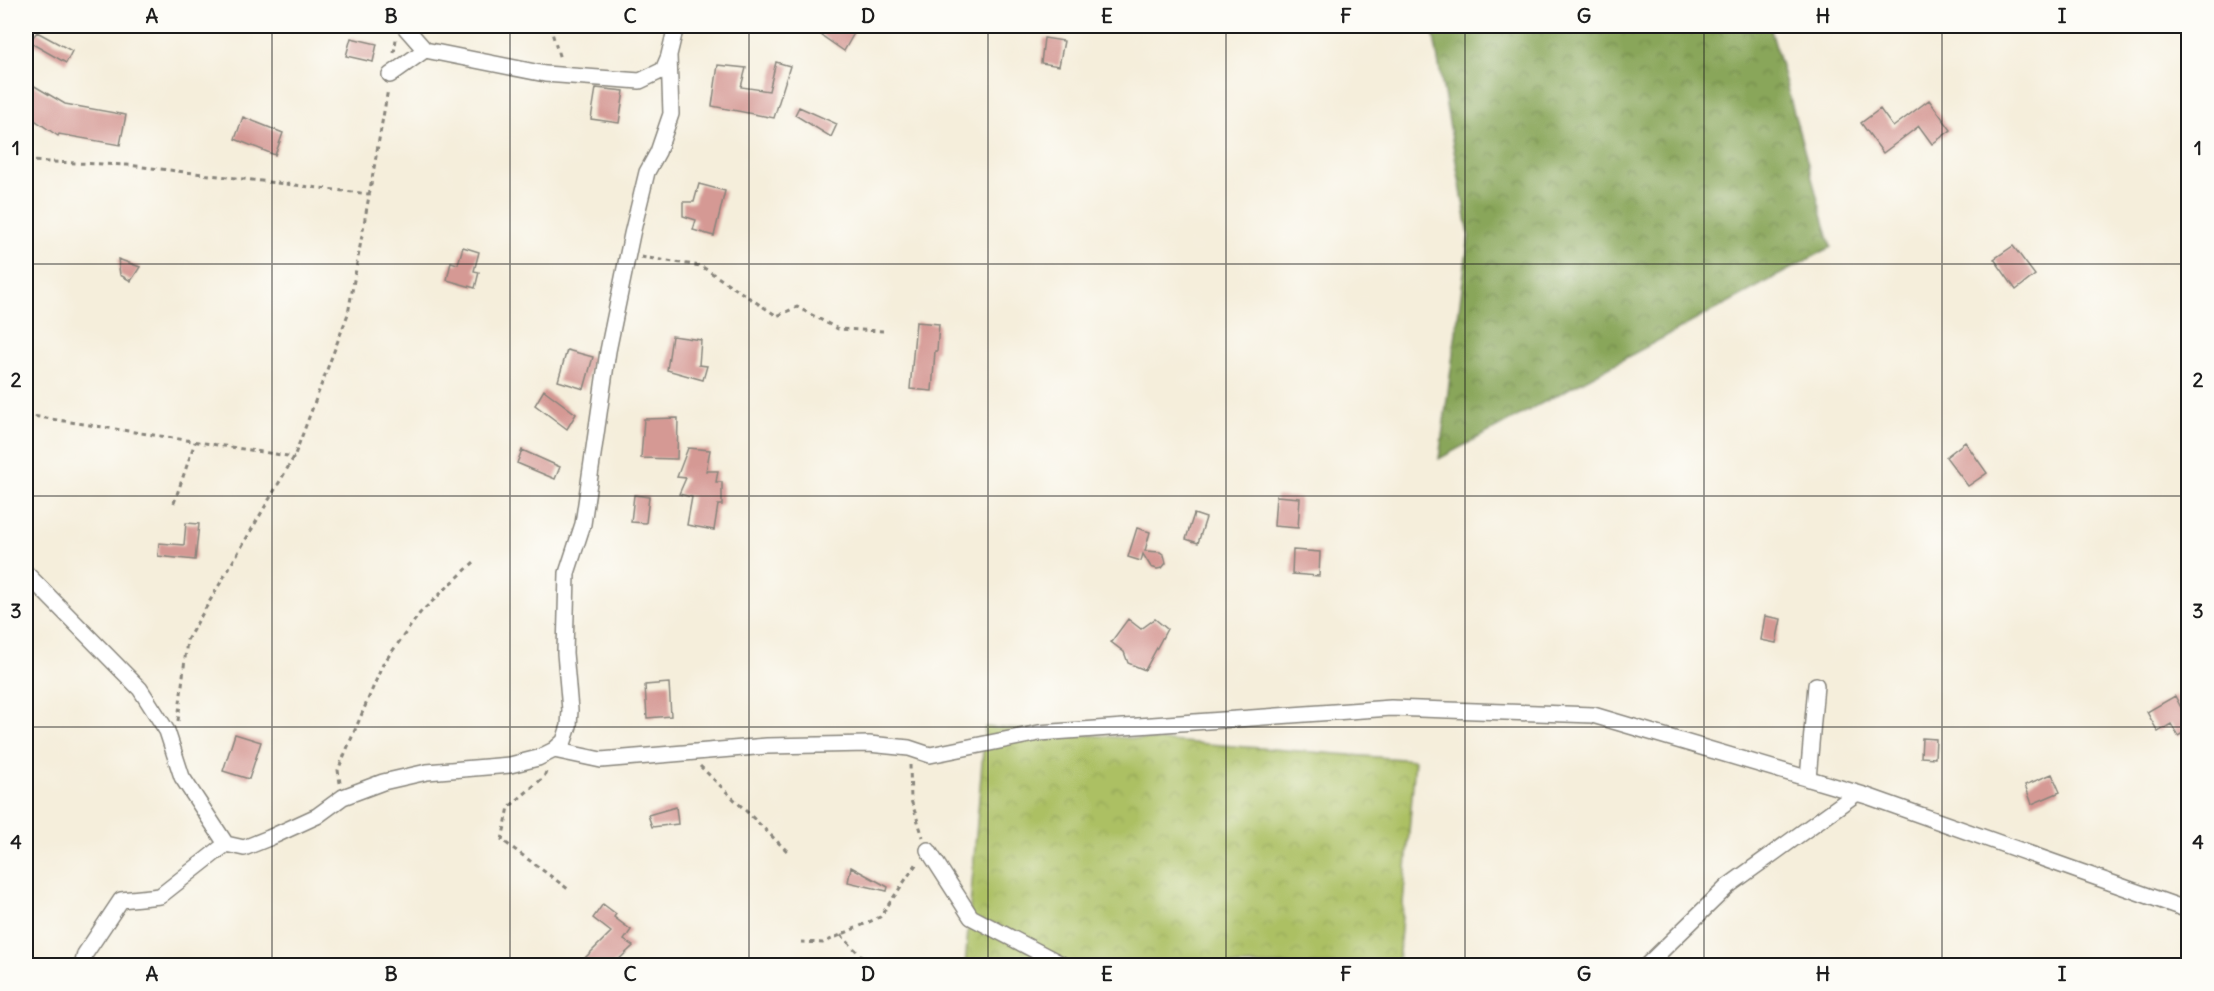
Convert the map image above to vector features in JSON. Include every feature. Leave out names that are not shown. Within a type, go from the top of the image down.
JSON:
[{"type":"street","points":[[400,30],[425,50],[545,74],[640,81],[663,70],[676,26]]},
{"type":"street","points":[[390,75],[425,50]]},
{"type":"street","points":[[26,573],[140,689],[168,730],[182,777],[226,844],[244,848],[317,816],[343,797],[383,782],[416,774],[510,765],[538,758],[554,750],[564,741],[569,726],[566,653],[567,573],[583,524],[609,351],[628,255],[647,172],[658,152],[671,114],[669,55]]},
{"type":"street","points":[[1808,779],[1816,685]]},
{"type":"street","points":[[554,750],[601,760],[767,746],[869,744],[909,748],[930,755],[1039,733],[1390,708],[1593,715],[1857,793],[2188,910]]},
{"type":"street","points":[[1646,966],[1728,886],[1857,793]]},
{"type":"street","points":[[82,966],[85,954],[121,900],[160,896],[226,844]]},
{"type":"street","points":[[928,850],[971,917],[1065,966]]},
{"type":"path","points":[[550,26],[564,75]]},
{"type":"path","points":[[179,730],[178,719],[187,640],[294,457],[348,314],[400,30]]},
{"type":"path","points":[[26,160],[127,165],[369,194]]},
{"type":"path","points":[[628,255],[701,266],[777,316],[797,307],[838,329],[883,331]]},
{"type":"path","points":[[26,415],[294,457]]},
{"type":"path","points":[[174,503],[195,442]]},
{"type":"path","points":[[343,797],[338,770],[383,664],[420,613],[474,562]]},
{"type":"path","points":[[801,942],[823,943],[880,918],[903,882],[928,850],[911,800],[909,748]]},
{"type":"path","points":[[554,750],[544,777],[509,807],[502,840],[568,889]]},
{"type":"path","points":[[685,753],[788,852]]},
{"type":"path","points":[[841,935],[871,966]]},
{"type":"green space","points":[[1432,26],[1770,26],[1831,247],[1439,459],[1469,235]]},
{"type":"green space","points":[[985,727],[1415,760],[1398,965],[965,966]]},
{"type":"building","points":[[828,26],[858,26],[844,51],[821,35]]},
{"type":"building","points":[[37,32],[72,51],[66,63],[29,42]]},
{"type":"building","points":[[351,38],[377,44],[373,62],[346,56]]},
{"type":"building","points":[[1044,38],[1064,41],[1059,66],[1041,63]]},
{"type":"building","points":[[776,62],[790,66],[774,118],[712,106],[718,65],[746,68],[741,87],[769,91]]},
{"type":"building","points":[[26,81],[65,104],[126,115],[120,145],[59,134],[58,136],[26,114]]},
{"type":"building","points":[[596,88],[624,91],[619,123],[591,119]]},
{"type":"building","points":[[1929,100],[1951,130],[1932,144],[1919,126],[1883,153],[1861,123],[1880,109],[1893,127]]},
{"type":"building","points":[[799,107],[837,124],[831,137],[795,115]]},
{"type":"building","points":[[243,117],[283,133],[275,155],[235,139]]},
{"type":"building","points":[[699,184],[725,191],[714,236],[693,230],[696,220],[683,216],[683,202],[694,202]]},
{"type":"building","points":[[2013,246],[2035,275],[2016,290],[1994,259]]},
{"type":"building","points":[[463,247],[479,252],[474,271],[479,272],[475,288],[447,280],[451,262],[458,264]]},
{"type":"building","points":[[118,259],[140,267],[131,281],[120,275]]},
{"type":"building","points":[[916,322],[939,324],[932,391],[910,389]]},
{"type":"building","points":[[672,336],[701,340],[699,365],[707,366],[703,380],[667,370]]},
{"type":"building","points":[[567,350],[593,357],[584,389],[558,381]]},
{"type":"building","points":[[544,390],[576,414],[567,429],[535,405]]},
{"type":"building","points":[[678,418],[677,459],[641,458],[644,419]]},
{"type":"building","points":[[1965,442],[1987,473],[1968,486],[1946,457]]},
{"type":"building","points":[[688,448],[710,450],[706,471],[718,471],[716,482],[722,482],[722,505],[718,505],[714,530],[687,525],[692,497],[679,494],[686,478],[677,477]]},
{"type":"building","points":[[522,450],[560,467],[555,479],[517,463]]},
{"type":"building","points":[[634,495],[649,497],[646,523],[631,522]]},
{"type":"building","points":[[1276,496],[1300,498],[1298,528],[1274,526]]},
{"type":"building","points":[[1194,514],[1206,518],[1198,543],[1186,539]]},
{"type":"building","points":[[186,523],[199,524],[195,560],[158,556],[159,543],[184,545]]},
{"type":"building","points":[[1137,528],[1150,532],[1145,551],[1160,552],[1164,555],[1166,563],[1162,568],[1151,567],[1143,554],[1141,561],[1128,557]]},
{"type":"building","points":[[1293,550],[1320,552],[1319,576],[1292,574]]},
{"type":"building","points":[[1765,616],[1781,619],[1776,643],[1761,640]]},
{"type":"building","points":[[1128,619],[1141,629],[1155,619],[1167,629],[1145,670],[1128,663],[1124,652],[1111,642]]},
{"type":"building","points":[[669,683],[671,716],[647,718],[645,685]]},
{"type":"building","points":[[2175,696],[2188,721],[2188,730],[2178,736],[2171,724],[2158,732],[2147,712]]},
{"type":"building","points":[[235,734],[261,742],[249,779],[223,771]]},
{"type":"building","points":[[1922,738],[1936,739],[1935,758],[1921,757]]},
{"type":"building","points":[[2052,774],[2060,792],[2032,804],[2025,785]]},
{"type":"building","points":[[676,807],[678,824],[652,827],[648,815]]},
{"type":"building","points":[[851,867],[888,887],[887,891],[848,882]]},
{"type":"building","points":[[603,904],[616,914],[614,917],[631,930],[624,940],[633,946],[612,966],[577,966],[611,932],[593,918]]}]
